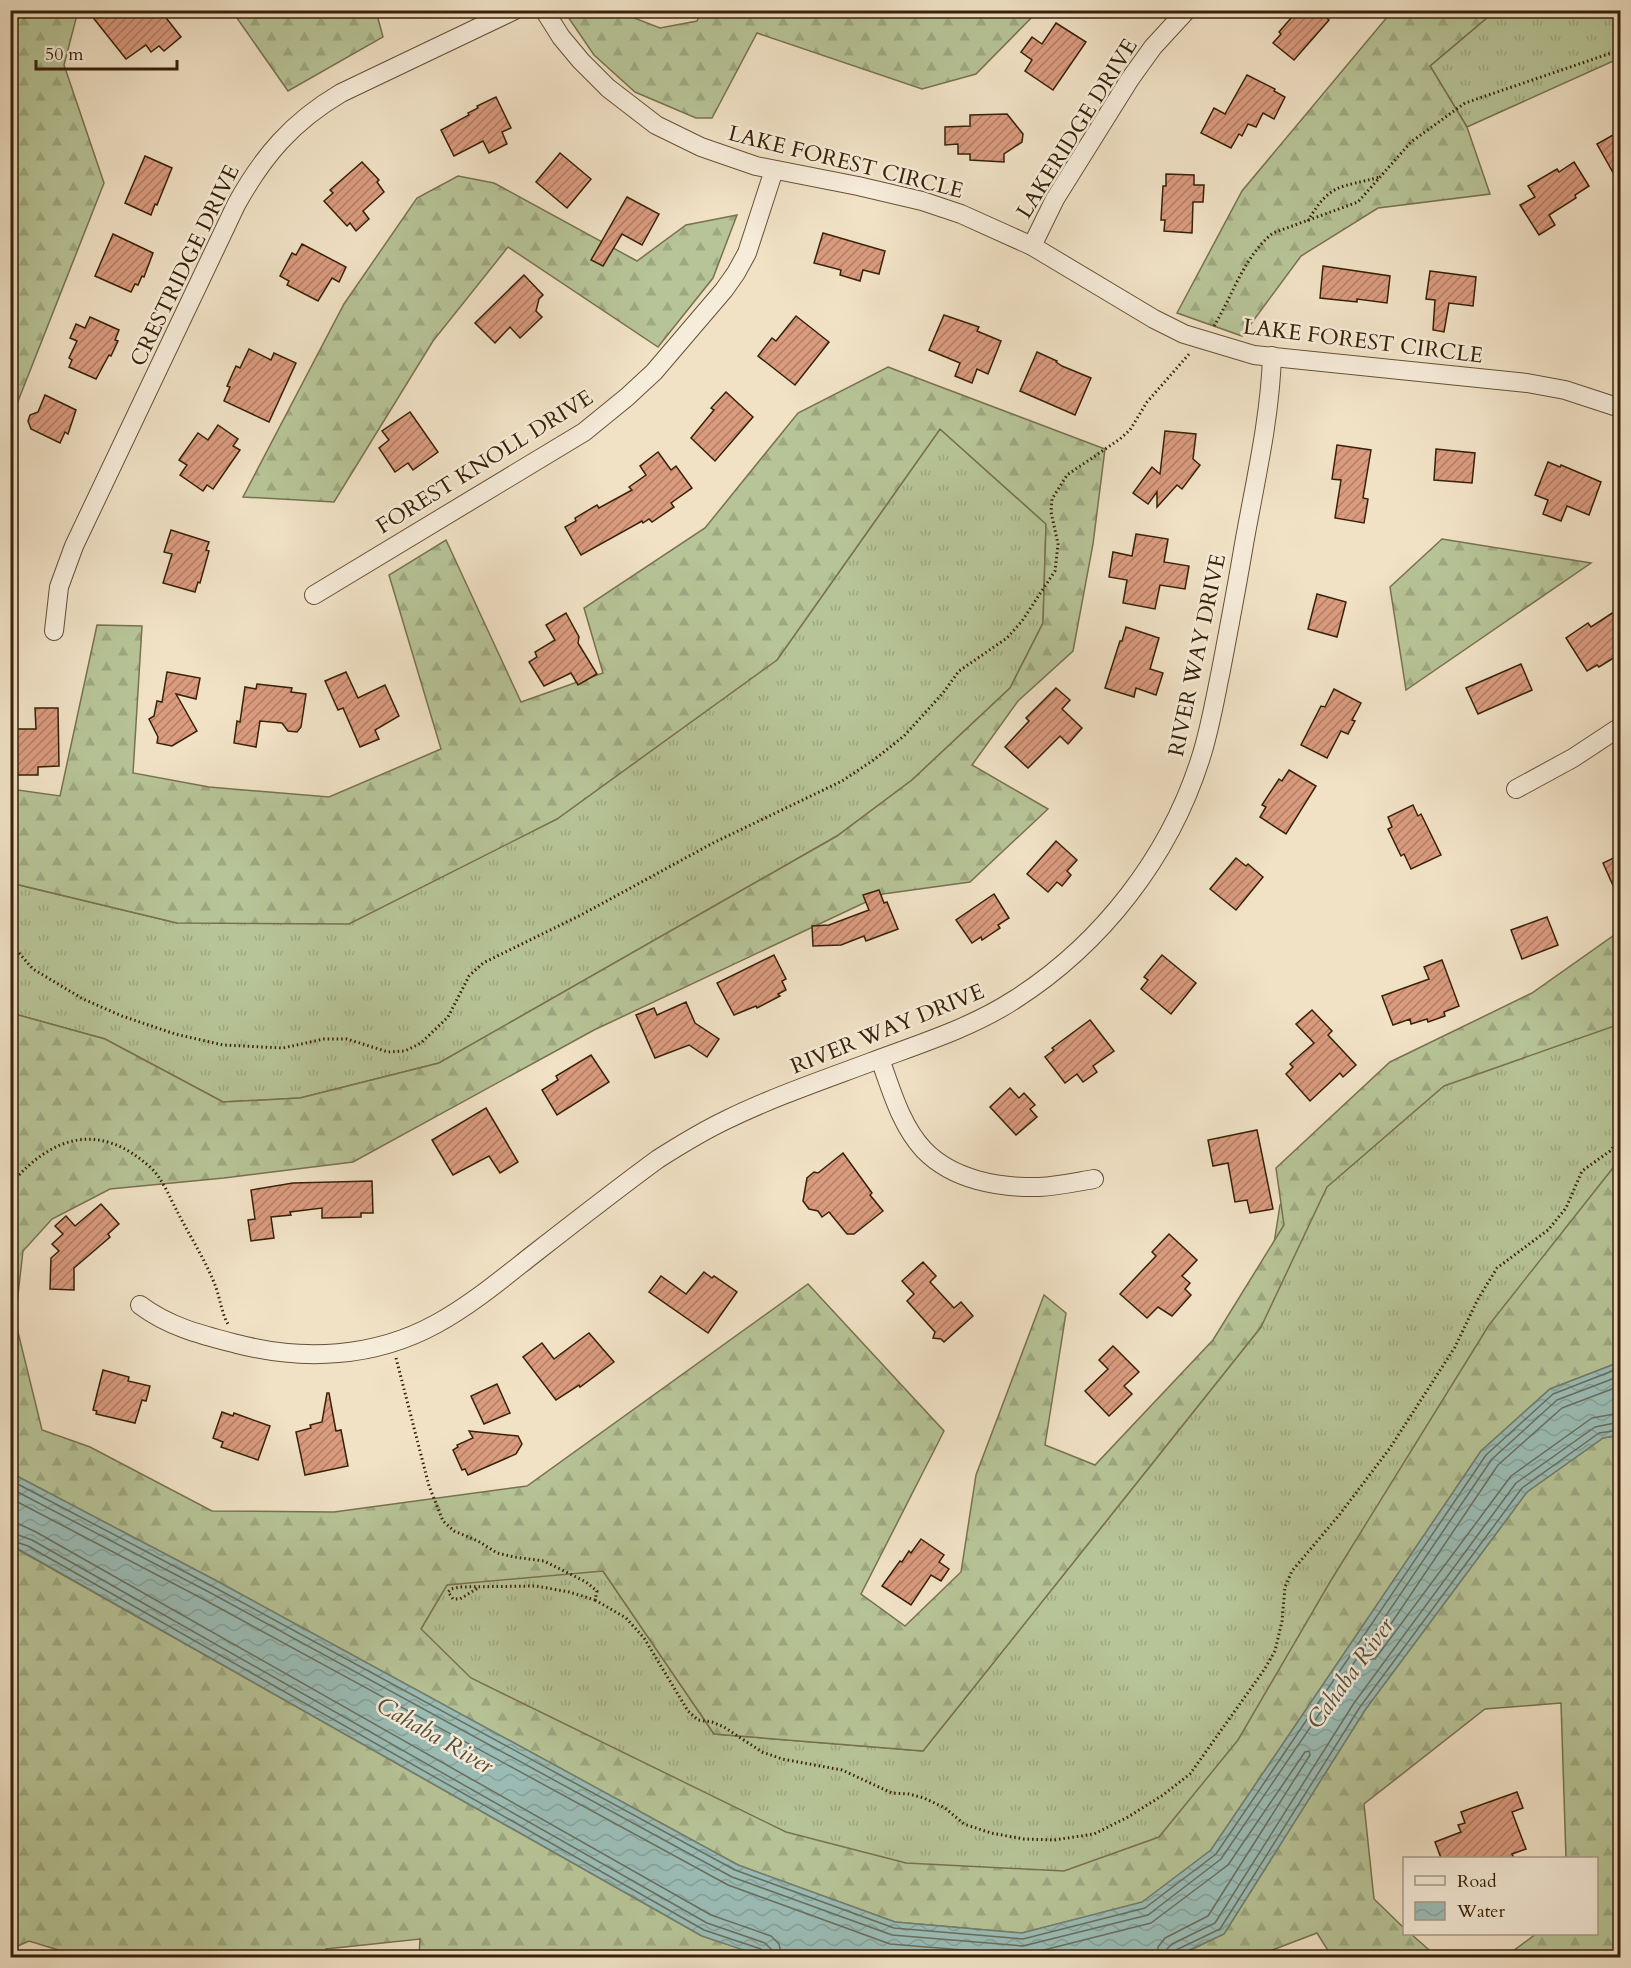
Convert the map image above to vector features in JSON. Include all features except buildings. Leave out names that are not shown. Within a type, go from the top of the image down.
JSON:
[{"type":"street","name":"CRESTRIDGE DRIVE","points":[[54,631],[59,587],[74,546],[236,205],[265,157],[300,121],[341,93],[515,10]]},
{"type":"street","name":"LAKE FOREST CIRCLE","points":[[544,10],[561,37],[581,61],[608,88],[656,125],[701,147],[756,166],[858,186],[922,201],[961,214],[1032,246],[1154,319],[1184,334],[1254,355],[1527,383],[1566,390],[1620,408]]},
{"type":"street","name":"LAKERIDGE DRIVE","points":[[1032,246],[1055,200],[1130,79],[1153,47],[1187,10]]},
{"type":"street","name":"FOREST KNOLL DRIVE","points":[[314,595],[584,432],[627,397],[654,372],[736,273],[747,253],[774,170]]},
{"type":"street","name":"RIVER WAY DRIVE","points":[[140,1305],[155,1316],[201,1334],[258,1349],[286,1353],[316,1355],[348,1352],[407,1337],[435,1324],[495,1285],[649,1166],[692,1138],[769,1101],[973,1022],[1014,1000],[1076,951],[1102,927],[1155,860],[1191,787],[1202,756],[1236,591],[1263,432],[1272,356]]},
{"type":"street","points":[[1516,789],[1574,758],[1620,727]]},
{"type":"street","points":[[880,1059],[907,1127],[923,1149],[938,1162],[957,1173],[987,1183],[1011,1187],[1041,1187],[1094,1179]]},
{"type":"path","points":[[10,943],[33,969],[83,999],[122,1016],[175,1034],[224,1045],[283,1048],[324,1039],[347,1039],[388,1052],[405,1051],[421,1043],[448,1017],[469,976],[483,963],[581,915],[713,843],[842,782],[904,736],[943,693],[959,671],[1007,638],[1022,621],[1055,571],[1058,544],[1051,512],[1052,499],[1067,475],[1130,430],[1147,402],[1215,325],[1251,256],[1263,241],[1273,233],[1358,202],[1411,142],[1465,103],[1620,50]]},
{"type":"path","points":[[1308,221],[1326,194],[1337,188],[1382,176]]},
{"type":"path","points":[[10,1185],[21,1173],[63,1143],[82,1138],[101,1139],[117,1144],[153,1169],[214,1284],[230,1327]]},
{"type":"path","points":[[478,1587],[460,1599],[453,1599],[448,1592],[460,1587],[536,1586],[595,1600],[626,1618],[644,1638],[688,1711],[698,1720],[724,1727],[762,1752],[782,1759],[843,1770],[892,1793],[924,1798],[945,1808],[964,1824],[991,1833],[1024,1839],[1054,1840],[1095,1834],[1163,1795],[1190,1774],[1275,1651],[1282,1622],[1285,1587],[1292,1571],[1340,1514],[1390,1448],[1455,1347],[1478,1299],[1497,1268],[1548,1230],[1566,1208],[1582,1171],[1610,1151],[1620,1139]]},
{"type":"path","points":[[392,1342],[429,1486],[443,1521],[454,1531],[478,1541],[497,1553],[544,1561],[586,1582],[597,1591],[595,1600]]},
{"type":"green space","points":[[11,10],[78,11],[64,65],[104,183],[11,419]]},
{"type":"green space","points":[[701,10],[1038,11],[976,74],[922,89],[757,33],[712,118],[696,118],[635,92],[594,55],[564,11],[626,11],[629,16],[660,28],[697,21]]},
{"type":"green space","points":[[232,11],[376,11],[383,37],[288,91]]},
{"type":"green space","points":[[1395,11],[1495,11],[1430,66],[1467,127],[1490,194],[1378,208],[1301,256],[1242,336],[1177,313],[1242,191],[1388,16]]},
{"type":"green space","points":[[1495,11],[1620,11],[1620,58],[1467,127],[1430,66]]},
{"type":"green space","points":[[458,176],[494,183],[637,261],[686,225],[737,215],[713,278],[658,347],[508,247],[433,341],[334,502],[243,497],[344,304],[417,198]]},
{"type":"green space","points":[[888,367],[1105,449],[1093,544],[1073,651],[1018,701],[972,765],[1048,809],[970,882],[883,894],[594,1030],[353,1162],[110,1189],[52,1219],[23,1251],[15,1320],[42,1430],[90,1447],[212,1511],[334,1512],[527,1486],[808,1284],[944,1431],[861,1594],[905,1626],[961,1572],[976,1475],[1044,1295],[1066,1313],[1045,1445],[1095,1465],[1213,1340],[1284,1225],[1276,1168],[1390,1062],[1532,993],[1620,931],[1620,1024],[1444,1086],[1327,1187],[1261,1327],[923,1751],[714,1734],[603,1571],[447,1585],[421,1629],[471,1678],[786,1832],[906,1863],[1064,1871],[1159,1837],[1238,1740],[1330,1582],[1489,1325],[1620,1159],[1620,1362],[1550,1389],[1481,1451],[1211,1850],[1142,1903],[1022,1933],[895,1922],[738,1865],[213,1579],[11,1473],[11,1013],[105,1039],[223,1102],[300,1098],[439,1063],[837,836],[912,780],[1010,688],[1043,623],[1046,524],[940,429],[777,660],[557,819],[349,924],[177,923],[11,883],[11,789],[60,796],[97,625],[142,626],[133,773],[209,787],[329,797],[441,749],[389,575],[446,540],[521,702],[603,673],[584,608],[705,528],[798,413]]},
{"type":"green space","points":[[940,429],[1046,524],[1043,623],[1010,688],[912,780],[837,836],[439,1063],[300,1098],[223,1102],[105,1039],[11,1013],[10,883],[177,923],[777,660]]},
{"type":"green space","points":[[1442,539],[1591,563],[1406,690],[1390,587]]},
{"type":"green space","points":[[1620,1008],[1620,1228],[1171,1877],[913,1902],[372,1653],[434,1507],[603,1571],[714,1734],[923,1751],[1261,1327],[1280,1205],[1423,1057]]},
{"type":"green space","points":[[1620,1435],[1620,1957],[1509,1957],[1509,1954],[1535,1935],[1598,1935],[1598,1857],[1566,1857],[1561,1703],[1485,1709],[1364,1804],[1374,1899],[1403,1927],[1403,1935],[1412,1935],[1437,1957],[1332,1957],[1317,1933],[1254,1957],[1174,1958],[1224,1934],[1365,1710],[1527,1492],[1603,1438]]},
{"type":"green space","points":[[10,1545],[702,1936],[767,1957],[419,1957],[420,1939],[326,1949],[324,1958],[75,1957],[75,1955],[29,1941],[11,1949]]},
{"type":"water","name":"Cahaba River","points":[[1620,1362],[1620,1435],[1603,1438],[1527,1492],[1365,1710],[1224,1934],[1174,1957],[767,1958],[702,1936],[11,1545],[11,1473],[213,1579],[738,1865],[895,1922],[1022,1933],[1142,1902],[1211,1850],[1481,1451],[1550,1389]]}]
